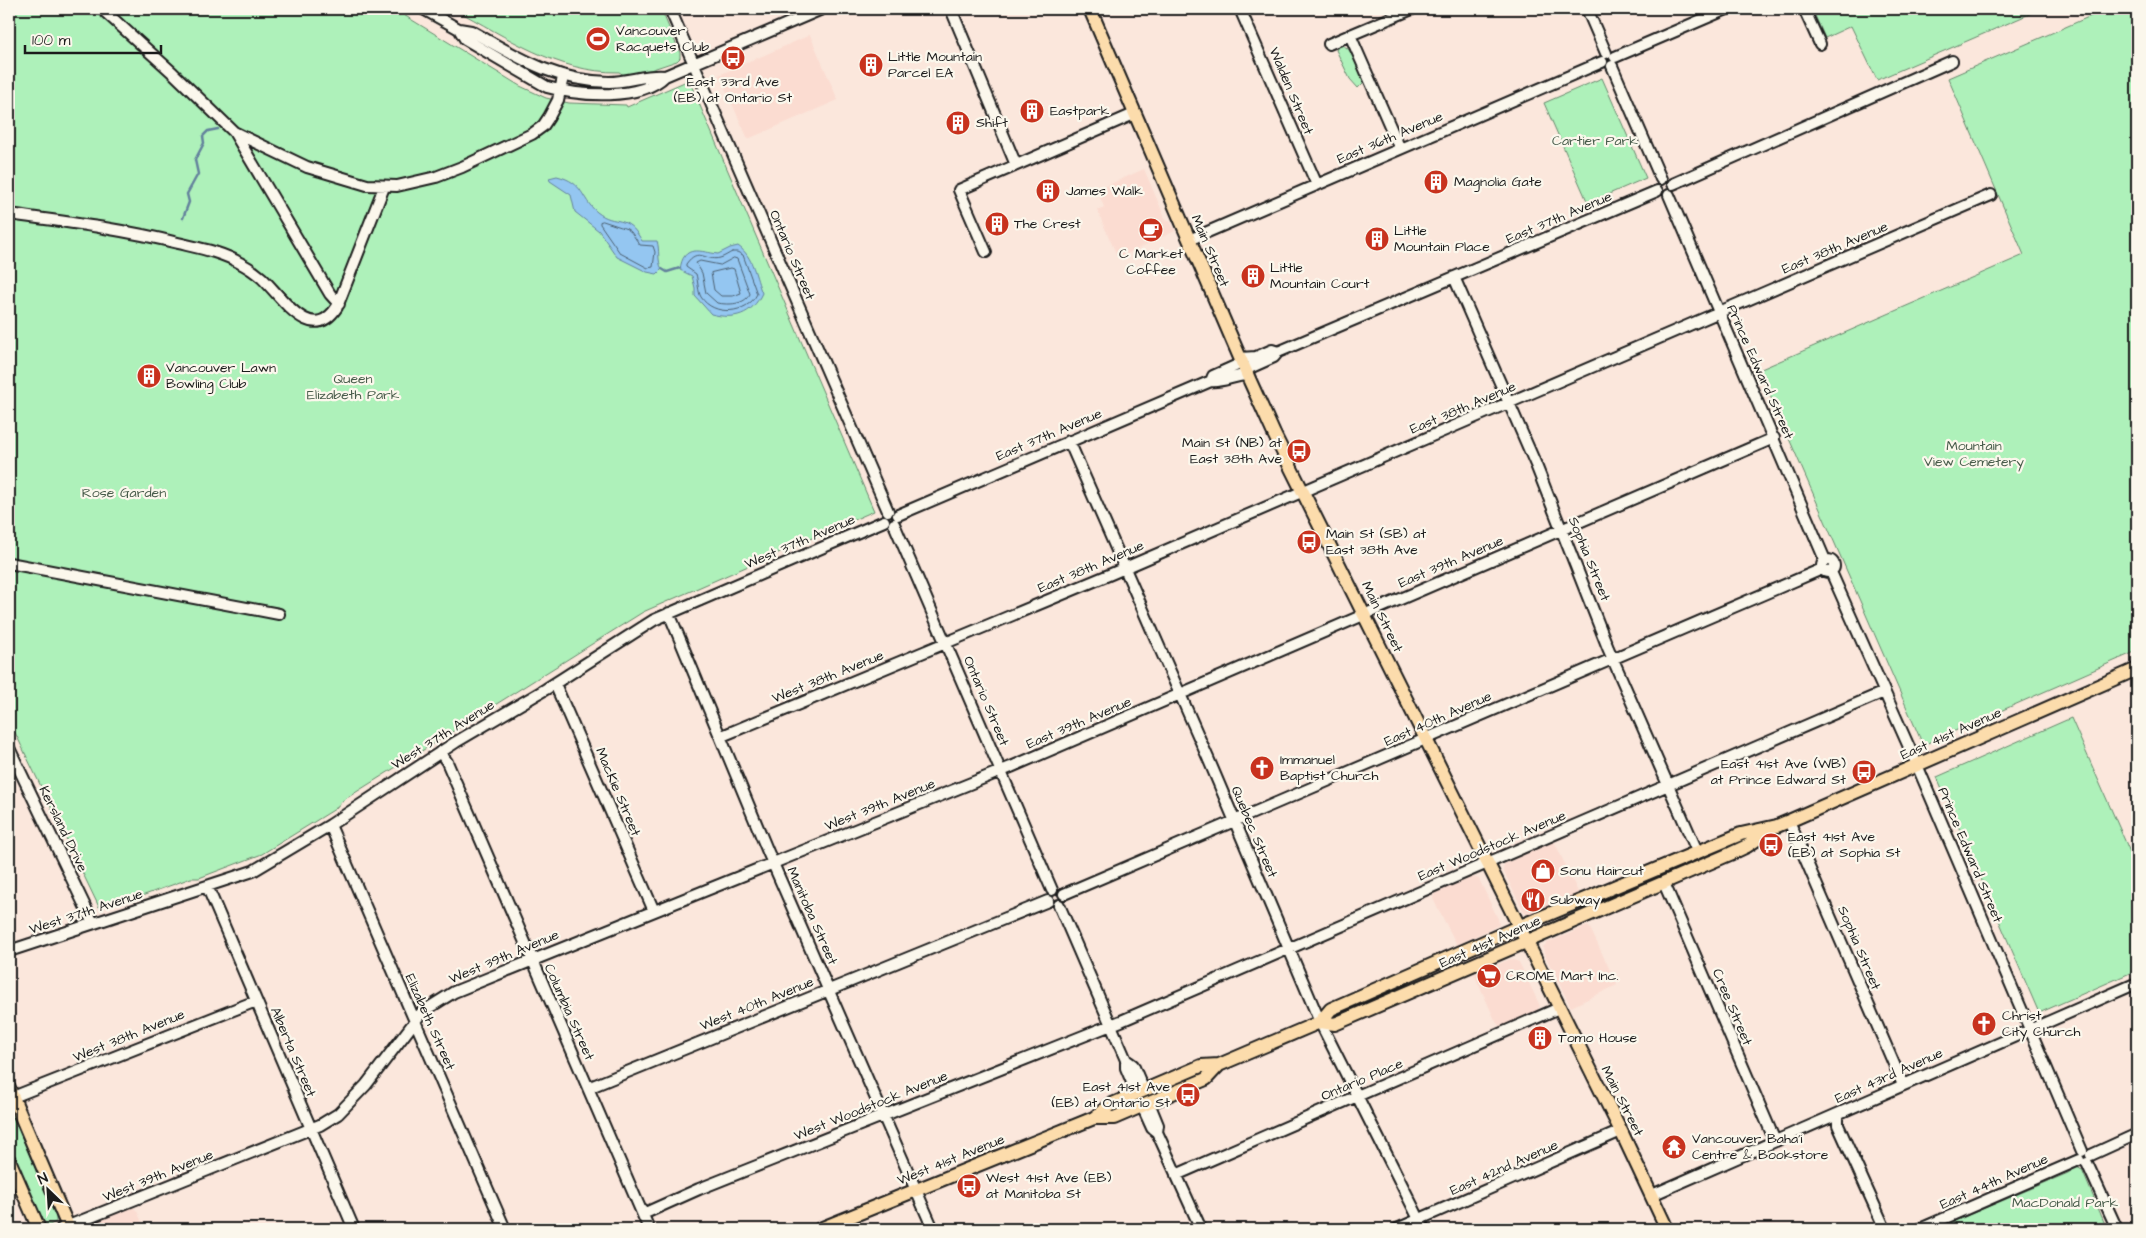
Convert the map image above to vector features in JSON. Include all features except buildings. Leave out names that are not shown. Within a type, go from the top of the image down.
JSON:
[{"type":"main road","name":"Main Street","points":[[1090,9],[1244,367],[1303,491],[1518,927],[1621,1131],[1667,1229]]},
{"type":"main road","name":"East 41st Avenue","points":[[1140,1092],[1201,1066],[1219,1065],[1320,1022],[1331,1010],[1518,927],[1697,851],[1741,834],[1777,826],[1789,821],[2137,669]]},
{"type":"main road","name":"East 41st Avenue","points":[[1320,1022],[1336,1024],[1526,943],[1747,846],[1777,826]]},
{"type":"main road","name":"East 41st Avenue","points":[[1146,1105],[1206,1079],[1219,1065]]},
{"type":"main road","name":"West 41st Avenue","points":[[820,1229],[1094,1118],[1110,1105],[1140,1092]]},
{"type":"main road","points":[[11,1093],[66,1228]]},
{"type":"main road","name":"West 41st Avenue","points":[[1094,1118],[1114,1118],[1146,1105]]},
{"type":"main road","points":[[9,1160],[39,1229]]},
{"type":"street","points":[[102,9],[173,73],[234,132],[330,294],[339,304]]},
{"type":"street","points":[[423,9],[459,29],[471,30],[540,68],[563,77],[612,82],[655,75],[665,76]]},
{"type":"street","name":"Ontario Street","points":[[670,9],[1052,890]]},
{"type":"street","points":[[459,29],[465,39],[503,63],[547,87],[560,91],[610,94],[625,93],[657,84],[665,76],[811,11],[822,9]]},
{"type":"street","points":[[951,9],[1016,165]]},
{"type":"street","name":"Walden Street","points":[[1240,9],[1317,185]]},
{"type":"street","points":[[1329,44],[1412,9]]},
{"type":"street","points":[[1587,9],[1661,180]]},
{"type":"street","name":"East 36th Avenue","points":[[1189,240],[1727,9]]},
{"type":"street","points":[[1804,9],[1820,44]]},
{"type":"street","points":[[1350,35],[1400,149]]},
{"type":"street","points":[[1673,184],[1952,61]]},
{"type":"street","points":[[234,132],[307,167],[354,182],[384,187],[397,186],[436,177],[462,167],[532,134],[544,126],[550,117],[558,100],[563,77]]},
{"type":"street","points":[[986,252],[959,190],[1134,114]]},
{"type":"street","points":[[1666,179],[1673,184],[1673,192],[1669,195],[1663,196],[1657,191],[1657,184],[1661,180],[1666,179]]},
{"type":"street","points":[[9,214],[103,226],[145,234],[228,257],[251,269],[295,313],[306,321],[325,321],[339,304],[384,187]]},
{"type":"street","name":"East 37th Avenue","points":[[891,518],[1211,381],[1213,376],[1274,357],[1278,352],[1657,191]]},
{"type":"street","name":"Prince Edward Street","points":[[1669,195],[1774,438],[1826,567],[1917,765],[2117,1229]]},
{"type":"street","name":"East 38th Avenue","points":[[946,644],[1991,196]]},
{"type":"street","name":"Sophia Street","points":[[1454,277],[1562,529],[1613,658],[1697,851]]},
{"type":"street","name":"East 39th Avenue","points":[[1001,771],[1774,438]]},
{"type":"street","name":"Quebec Street","points":[[1069,441],[1180,694],[1320,1022],[1424,1229]]},
{"type":"street","name":"West 37th Avenue","points":[[9,951],[253,871],[330,825],[440,752],[555,684],[620,640],[669,613],[891,518]]},
{"type":"street","points":[[9,563],[279,614]]},
{"type":"street","name":"East 40th Avenue","points":[[1064,894],[1826,567]]},
{"type":"street","name":"Manitoba Street","points":[[669,613],[722,736],[773,862],[933,1229]]},
{"type":"street","name":"West 38th Avenue","points":[[722,736],[946,644]]},
{"type":"street","name":"MacKie Street","points":[[555,684],[654,911]]},
{"type":"street","name":"East Woodstock Avenue","points":[[1111,1025],[1288,947],[1884,692]]},
{"type":"street","name":"Kersland Drive","points":[[9,748],[93,923]]},
{"type":"street","name":"Columbia Street","points":[[440,752],[506,897],[531,960],[649,1229]]},
{"type":"street","name":"West 39th Avenue","points":[[66,1228],[311,1129],[338,1114],[366,1085],[422,1012],[454,992],[1001,771]]},
{"type":"street","name":"Sophia Street","points":[[1789,821],[1903,1085]]},
{"type":"street","name":"Elizabeth Street","points":[[330,825],[505,1229]]},
{"type":"street","name":"Cree Street","points":[[1664,883],[1775,1141]]},
{"type":"street","name":"Alberta Street","points":[[207,886],[354,1229]]},
{"type":"street","points":[[1052,890],[1060,890],[1064,894],[1064,901],[1059,905],[1053,905],[1048,901],[1048,894],[1052,890]]},
{"type":"street","name":"West 40th Avenue","points":[[588,1088],[1048,901]]},
{"type":"street","points":[[1059,905],[1126,1060],[1126,1068],[1140,1092]]},
{"type":"street","name":"East 43rd Avenue","points":[[1652,1195],[2137,983]]},
{"type":"street","name":"West 38th Avenue","points":[[11,1093],[256,1001]]},
{"type":"street","name":"Ontario Place","points":[[1176,1175],[1559,1008]]},
{"type":"street","name":"West Woodstock Avenue","points":[[643,1214],[699,1189],[1111,1025]]},
{"type":"street","points":[[1146,1105],[1152,1128],[1157,1132],[1199,1229]]},
{"type":"street","points":[[1838,1114],[1838,1125],[1885,1229]]},
{"type":"street","name":"East 42nd Avenue","points":[[1397,1229],[1621,1131]]},
{"type":"street","name":"East 44th Avenue","points":[[1920,1229],[2137,1134]]},
{"type":"shaded area","points":[[810,35],[838,100],[748,139],[719,75]]},
{"type":"shaded area","points":[[1144,169],[1165,218],[1171,222],[1175,231],[1118,258],[1097,210],[1104,207],[1097,190]]},
{"type":"shaded area","points":[[1554,841],[1579,894],[1528,914],[1523,910],[1503,870],[1504,864]]},
{"type":"shaded area","points":[[1472,877],[1479,879],[1499,925],[1457,945],[1433,899],[1434,894]]},
{"type":"shaded area","points":[[1587,926],[1590,928],[1617,985],[1571,1007],[1544,953],[1543,947],[1547,943]]},
{"type":"shaded area","points":[[1511,959],[1519,962],[1540,1006],[1536,1013],[1502,1029],[1496,1022],[1474,974]]},
{"type":"shaded area","points":[[133,1207],[137,1211],[145,1229],[81,1229],[84,1226]]},
{"type":"green space","name":"Queen Elizabeth Park","points":[[9,9],[394,9],[520,86],[546,98],[569,103],[626,105],[627,107],[689,80],[874,511],[643,612],[342,801],[335,809],[262,854],[199,878],[191,878],[139,897],[99,907],[9,720]]},
{"type":"green space","points":[[454,9],[661,9],[680,53],[680,58],[677,61],[650,70],[624,75],[619,72],[596,71],[575,67],[513,42]]},
{"type":"green space","points":[[1812,9],[2041,9],[1877,80],[1851,26],[1825,38]]},
{"type":"green space","name":"Mountain View Cemetery","points":[[2107,9],[2137,9],[2137,651],[1923,745],[1759,370],[2024,255],[1948,78]]},
{"type":"green space","points":[[1341,45],[1352,54],[1363,80],[1363,83],[1358,88],[1350,79],[1336,50]]},
{"type":"green space","name":"Cartier Park","points":[[1602,78],[1646,178],[1588,203],[1544,103]]},
{"type":"green space","points":[[2071,718],[2137,868],[2137,970],[2039,1013],[1937,777]]},
{"type":"green space","points":[[9,1107],[56,1216],[56,1222],[47,1226],[41,1222],[9,1147]]},
{"type":"green space","name":"MacDonald Park","points":[[2077,1167],[2082,1170],[2107,1229],[1935,1229],[2068,1173]]},
{"type":"water","points":[[557,176],[573,183],[597,212],[610,219],[621,221],[631,226],[642,241],[657,241],[662,269],[657,274],[647,272],[617,257],[599,231],[575,212],[571,195],[550,181],[549,178]]},
{"type":"water","points":[[738,246],[751,261],[762,293],[748,311],[741,314],[719,316],[711,314],[695,296],[692,276],[680,270],[682,261],[685,256],[694,251],[718,254]]},
{"type":"waterway","points":[[183,218],[189,202],[187,194],[198,174],[195,160],[204,143],[203,136],[208,131],[218,129]]},
{"type":"waterway","points":[[662,269],[667,272],[680,268]]},
{"type":"place","name":"Vancouver Racquets Club","points":[[598,39]]},
{"type":"place","name":"East 33rd Ave (EB) at Ontario St","points":[[733,58]]},
{"type":"place","name":"Little Mountain Parcel EA","points":[[871,65]]},
{"type":"place","name":"Eastpark","points":[[1032,111]]},
{"type":"place","name":"Shift","points":[[958,123]]},
{"type":"place","name":"Magnolia Gate","points":[[1436,182]]},
{"type":"place","name":"James Walk","points":[[1048,191]]},
{"type":"place","name":"The Crest","points":[[997,224]]},
{"type":"place","name":"C Market Coffee","points":[[1151,230]]},
{"type":"place","name":"Little Mountain Place","points":[[1377,239]]},
{"type":"place","name":"Little Mountain Court","points":[[1253,276]]},
{"type":"place","name":"Vancouver Lawn Bowling Club","points":[[149,376]]},
{"type":"place","name":"Main St (NB) at East 38th Ave","points":[[1299,451]]},
{"type":"place","name":"Main St (SB) at East 38th Ave","points":[[1309,542]]},
{"type":"place","name":"Immanuel Baptist Church","points":[[1262,768]]},
{"type":"place","name":"East 41st Ave (WB) at Prince Edward St","points":[[1864,772]]},
{"type":"place","name":"East 41st Ave (EB) at Sophia St","points":[[1771,845]]},
{"type":"place","name":"Sonu Haircut","points":[[1543,871]]},
{"type":"place","name":"Subway","points":[[1533,900]]},
{"type":"place","name":"CROME Mart Inc.","points":[[1489,976]]},
{"type":"place","name":"Christ City Church","points":[[1984,1024]]},
{"type":"place","name":"Tomo House","points":[[1540,1038]]},
{"type":"place","name":"East 41st Ave (EB) at Ontario St","points":[[1188,1095]]},
{"type":"place","name":"Vancouver Baha'i Centre & Bookstore","points":[[1674,1147]]},
{"type":"place","name":"West 41st Ave (EB) at Manitoba St","points":[[969,1186]]},
{"type":"park label","name":"Rose Garden","points":[[124,493]]}]
